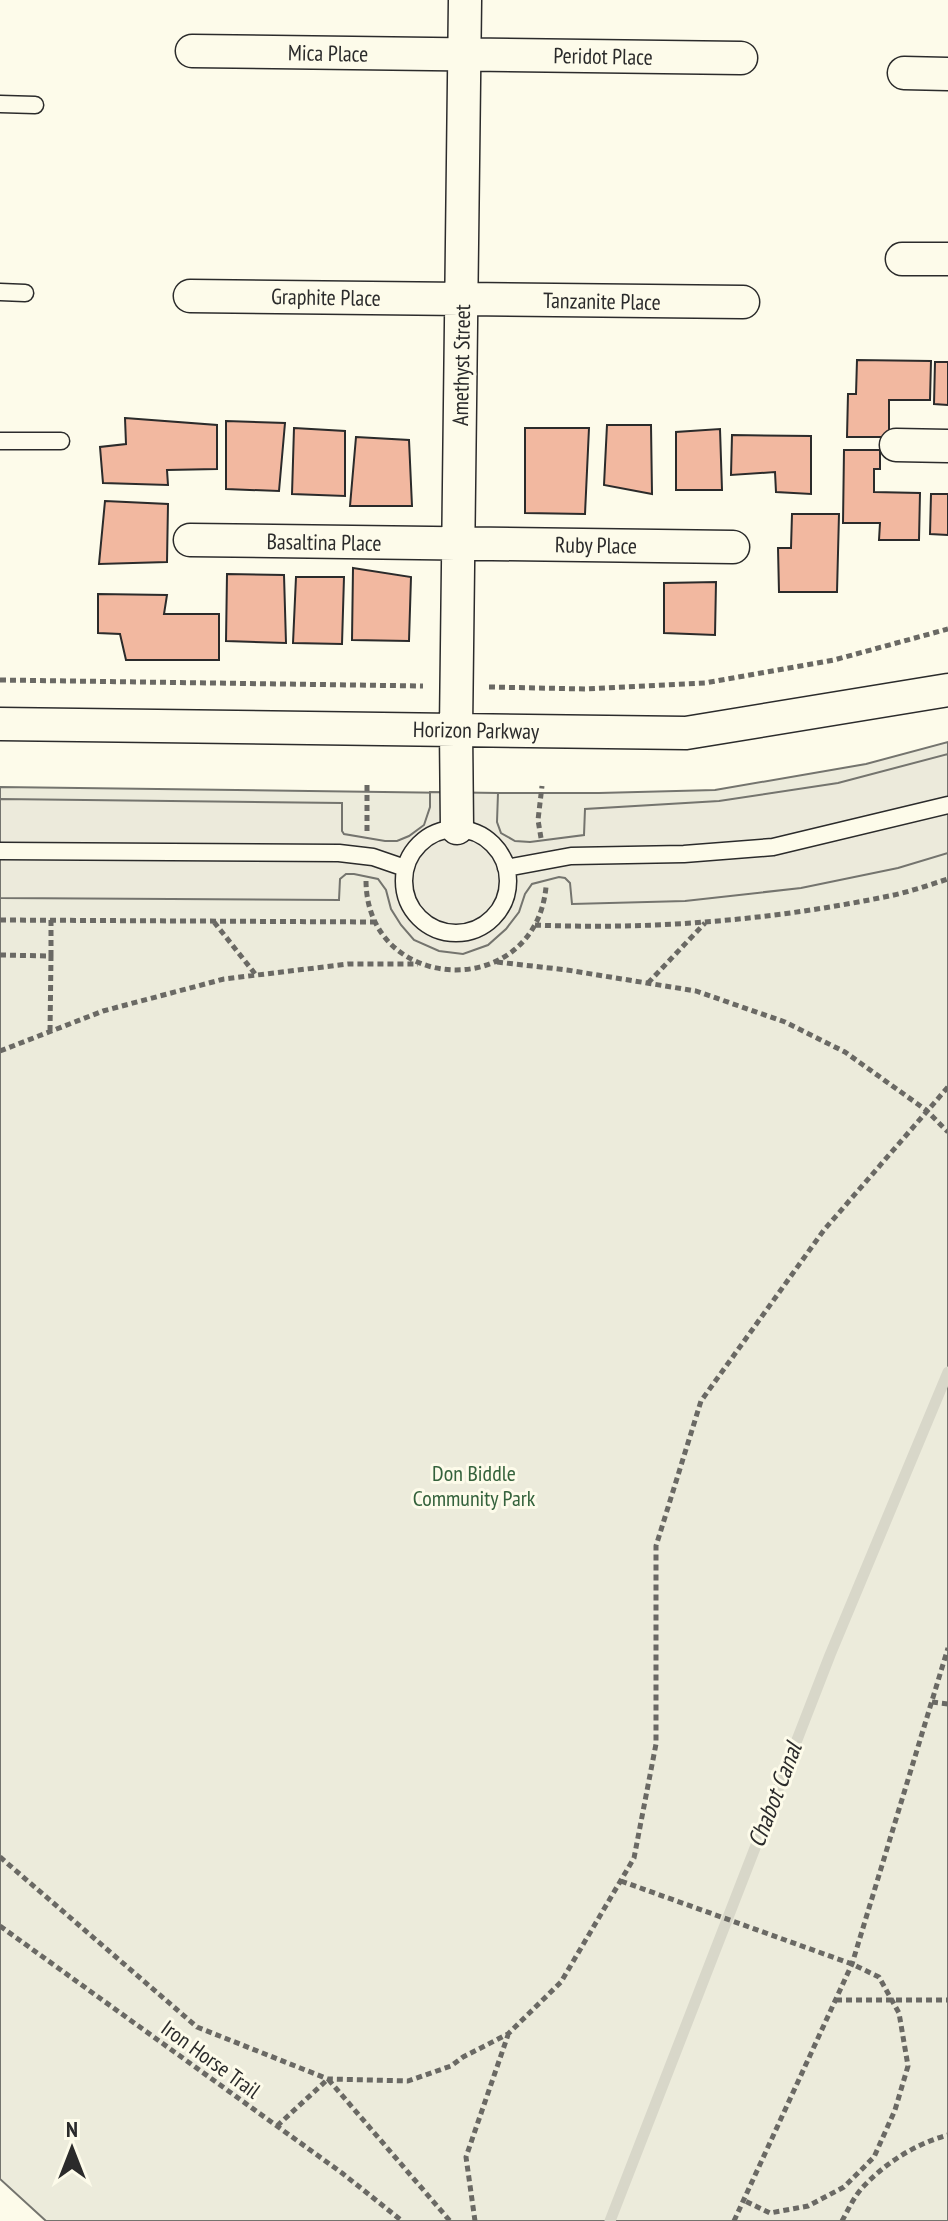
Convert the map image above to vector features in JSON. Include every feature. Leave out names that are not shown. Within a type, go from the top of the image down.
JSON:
[{"type":"street","name":"Amethyst Street","points":[[457,828],[465,0]]},
{"type":"street","name":"Mica Place","points":[[192,51],[464,54]]},
{"type":"street","name":"Peridot Place","points":[[464,54],[741,58]]},
{"type":"street","points":[[904,73],[948,74]]},
{"type":"street","points":[[902,259],[948,259]]},
{"type":"street","name":"Graphite Place","points":[[190,296],[461,299]]},
{"type":"street","name":"Tanzanite Place","points":[[461,299],[743,302]]},
{"type":"street","points":[[896,445],[948,446]]},
{"type":"street","name":"Basaltina Place","points":[[190,540],[459,543]]},
{"type":"street","name":"Ruby Place","points":[[459,543],[733,547]]},
{"type":"street","name":"Horizon Parkway","points":[[0,724],[686,733],[948,690]]},
{"type":"lane","points":[[0,104],[35,105]]},
{"type":"lane","points":[[0,292],[25,293]]},
{"type":"lane","points":[[0,441],[61,441]]},
{"type":"lane","points":[[506,868],[571,856],[684,854],[773,847],[948,805]]},
{"type":"lane","points":[[457,828],[474,831],[500,852],[508,885],[504,901],[484,925],[455,933],[440,931],[415,914],[406,899],[403,882],[413,850],[440,831],[457,828]]},
{"type":"lane","points":[[0,851],[339,853],[366,856],[405,868]]},
{"type":"path","points":[[367,784],[366,887],[375,922],[386,939],[418,964],[458,972],[497,962],[514,951],[534,925],[544,900],[546,879],[538,820],[542,786]]},
{"type":"path","points":[[534,925],[599,928],[767,916],[891,896],[948,879]]},
{"type":"path","points":[[0,920],[375,922]]},
{"type":"path","points":[[50,1032],[51,920]]},
{"type":"path","points":[[213,921],[256,975]]},
{"type":"path","points":[[648,983],[706,922]]},
{"type":"path","points":[[0,955],[51,956]]},
{"type":"path","points":[[497,962],[696,991],[785,1022],[845,1052],[926,1110],[948,1132]]},
{"type":"path","points":[[0,1051],[103,1011],[224,979],[348,964],[418,964]]},
{"type":"path","points":[[0,1857],[197,2027],[328,2079],[408,2081],[451,2066],[508,2034],[561,1982],[634,1858],[656,1744],[656,1546],[701,1401],[824,1230],[948,1087]]},
{"type":"path","points":[[734,2221],[852,1964],[948,1648]]},
{"type":"path","points":[[932,1702],[948,1704]]},
{"type":"path","points":[[621,1881],[852,1964],[879,1977],[899,2013],[908,2066],[895,2110],[874,2157],[844,2187],[808,2206],[770,2213]]},
{"type":"path","name":"Iron Horse Trail","points":[[0,1926],[342,2173],[402,2221]]},
{"type":"path","points":[[836,2000],[948,2000]]},
{"type":"path","points":[[475,2221],[466,2157],[508,2034]]},
{"type":"path","points":[[277,2126],[328,2079]]},
{"type":"path","points":[[328,2079],[450,2221]]},
{"type":"path","points":[[842,2221],[860,2190],[892,2161],[926,2141],[948,2135]]},
{"type":"path","points":[[745,2201],[770,2213],[777,2221]]},
{"type":"green space","name":"Don Biddle Community Park","points":[[948,742],[948,2221],[46,2221],[0,2179],[0,787],[457,793],[715,790],[866,764]]},
{"type":"shaded area","points":[[948,754],[948,853],[898,868],[801,888],[685,901],[572,904],[570,883],[559,877],[532,884],[519,912],[506,929],[488,945],[463,954],[439,951],[414,940],[391,909],[386,890],[378,879],[354,874],[346,874],[340,879],[339,900],[0,898],[0,799],[342,803],[344,834],[397,841],[424,825],[430,807],[430,792],[498,793],[497,822],[501,833],[515,841],[530,842],[584,835],[585,809],[719,801],[838,783]]},
{"type":"building","points":[[857,360],[931,361],[930,400],[889,400],[889,437],[847,437],[848,394],[856,394]]},
{"type":"building","points":[[935,362],[948,362],[948,405],[934,404]]},
{"type":"building","points":[[125,418],[217,425],[217,469],[167,470],[168,485],[103,483],[100,447],[126,444]]},
{"type":"building","points":[[226,421],[285,423],[279,491],[226,489]]},
{"type":"building","points":[[607,425],[651,425],[652,494],[604,485]]},
{"type":"building","points":[[294,428],[345,431],[345,496],[292,494]]},
{"type":"building","points":[[525,428],[589,428],[585,514],[525,513]]},
{"type":"building","points":[[720,429],[722,490],[676,490],[676,432]]},
{"type":"building","points":[[732,435],[811,436],[811,494],[776,492],[775,472],[731,475]]},
{"type":"building","points":[[356,437],[409,440],[412,506],[350,506]]},
{"type":"building","points":[[844,450],[880,450],[880,469],[874,469],[874,492],[920,493],[919,540],[879,540],[880,523],[843,523]]},
{"type":"building","points":[[931,494],[948,494],[948,535],[930,534]]},
{"type":"building","points":[[105,501],[168,504],[167,562],[99,564]]},
{"type":"building","points":[[792,514],[839,514],[837,592],[779,592],[778,548],[791,548]]},
{"type":"building","points":[[353,568],[411,577],[409,641],[352,640]]},
{"type":"building","points":[[227,574],[284,575],[286,643],[226,641]]},
{"type":"building","points":[[296,577],[344,577],[342,644],[293,643]]},
{"type":"building","points":[[716,582],[715,635],[664,633],[664,583]]},
{"type":"building","points":[[98,594],[167,595],[164,614],[219,614],[219,660],[126,660],[120,634],[98,633]]},
{"type":"waterway","name":"Chabot Canal","points":[[610,2221],[830,1655],[948,1372]]}]
